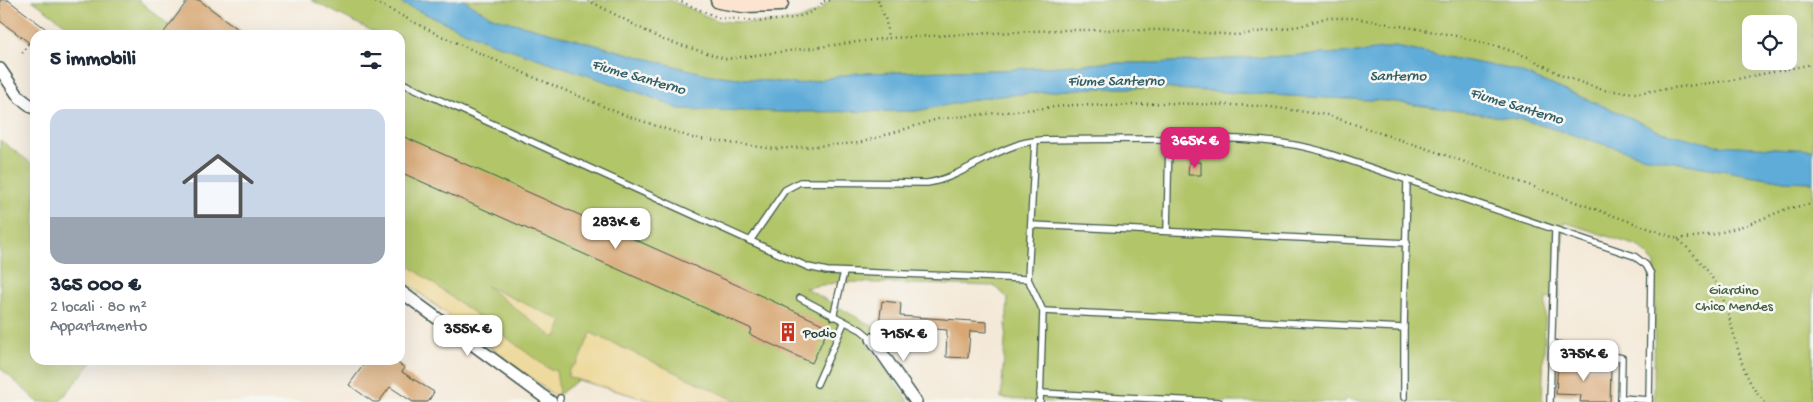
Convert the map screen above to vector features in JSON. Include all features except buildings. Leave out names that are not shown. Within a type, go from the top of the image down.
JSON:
[{"type":"street","points":[[719,0],[742,4],[779,1]]},
{"type":"street","points":[[0,69],[19,97],[30,105]]},
{"type":"street","points":[[405,295],[557,401]]},
{"type":"street","points":[[872,339],[916,402]]},
{"type":"lane","points":[[405,84],[808,267],[844,272],[1028,279]]},
{"type":"lane","points":[[750,241],[785,190],[800,182],[927,183],[949,177],[1013,146],[1035,141],[1229,138],[1271,140],[1321,151],[1634,256],[1646,265],[1650,274],[1648,401],[1621,400],[1622,358],[1552,344]]},
{"type":"lane","points":[[1167,231],[1169,139]]},
{"type":"lane","points":[[1035,141],[1028,279],[1043,311],[1040,402],[1038,402]]},
{"type":"lane","points":[[1404,398],[1407,180]]},
{"type":"lane","points":[[1031,225],[1406,243]]},
{"type":"lane","points":[[1551,402],[1555,230]]},
{"type":"lane","points":[[833,317],[844,272]]},
{"type":"lane","points":[[800,298],[844,323],[861,330],[872,339]]},
{"type":"lane","points":[[1043,311],[1404,328]]},
{"type":"lane","points":[[817,384],[844,323]]},
{"type":"lane","points":[[1040,393],[1219,402]]},
{"type":"path","points":[[588,0],[661,39],[726,59],[888,38],[1058,30],[1161,30],[1237,35],[1300,26],[1325,18],[1354,18],[1452,35],[1500,47],[1528,57],[1563,76],[1603,90],[1636,93],[1732,80],[1813,64]]},
{"type":"path","points":[[824,1],[830,0]]},
{"type":"path","points":[[878,0],[886,21],[888,38]]},
{"type":"path","points":[[22,53],[28,44],[30,46]]},
{"type":"path","points":[[1678,239],[1716,234],[1749,224],[1789,208],[1813,204]]},
{"type":"green space","points":[[32,0],[138,0],[169,25],[188,0],[199,0],[239,30],[73,30]]},
{"type":"green space","name":"Giardino Chico Mendes","points":[[311,0],[394,0],[489,42],[643,94],[679,109],[783,112],[916,111],[988,97],[1091,88],[1160,88],[1388,101],[1524,120],[1646,157],[1784,181],[1813,182],[1813,402],[1654,402],[1655,264],[1640,247],[1564,222],[1559,298],[1546,298],[1542,402],[1371,402],[1346,399],[1345,402],[1043,402],[1001,398],[1008,298],[994,286],[840,282],[805,288],[872,326],[878,334],[867,344],[909,402],[656,402],[578,380],[556,397],[405,282],[405,30],[370,30]]},
{"type":"green space","points":[[463,0],[670,0],[718,21],[758,23],[798,20],[821,10],[829,0],[1813,0],[1813,150],[1716,145],[1658,131],[1618,112],[1515,70],[1395,47],[1360,52],[1155,63],[1104,63],[1001,70],[857,73],[797,84],[711,75],[492,17]]},
{"type":"green space","points":[[0,140],[30,162],[30,365],[90,365],[59,402],[38,402],[0,368]]},
{"type":"sand","points":[[405,263],[549,369],[556,371],[559,391],[556,397],[405,282]]},
{"type":"sand","points":[[486,286],[563,321],[556,337],[553,337]]},
{"type":"sand","points":[[591,333],[739,402],[656,402],[568,377],[569,370],[578,362]]},
{"type":"water","name":"Santerno","points":[[394,0],[463,0],[492,17],[678,67],[711,75],[797,84],[857,73],[1001,70],[1104,63],[1155,63],[1360,52],[1395,47],[1515,70],[1618,112],[1658,131],[1716,145],[1813,150],[1813,182],[1784,181],[1646,157],[1524,120],[1388,101],[1160,88],[1091,88],[988,97],[916,111],[783,112],[679,109],[643,94],[489,42]]},
{"type":"place","name":"Podio","points":[[788,332]]},
{"type":"water label","name":"Fiume Santerno","points":[[639,76]]},
{"type":"water label","name":"Fiume Santerno","points":[[1116,80]]},
{"type":"water label","name":"Fiume Santerno","points":[[1517,105]]}]
